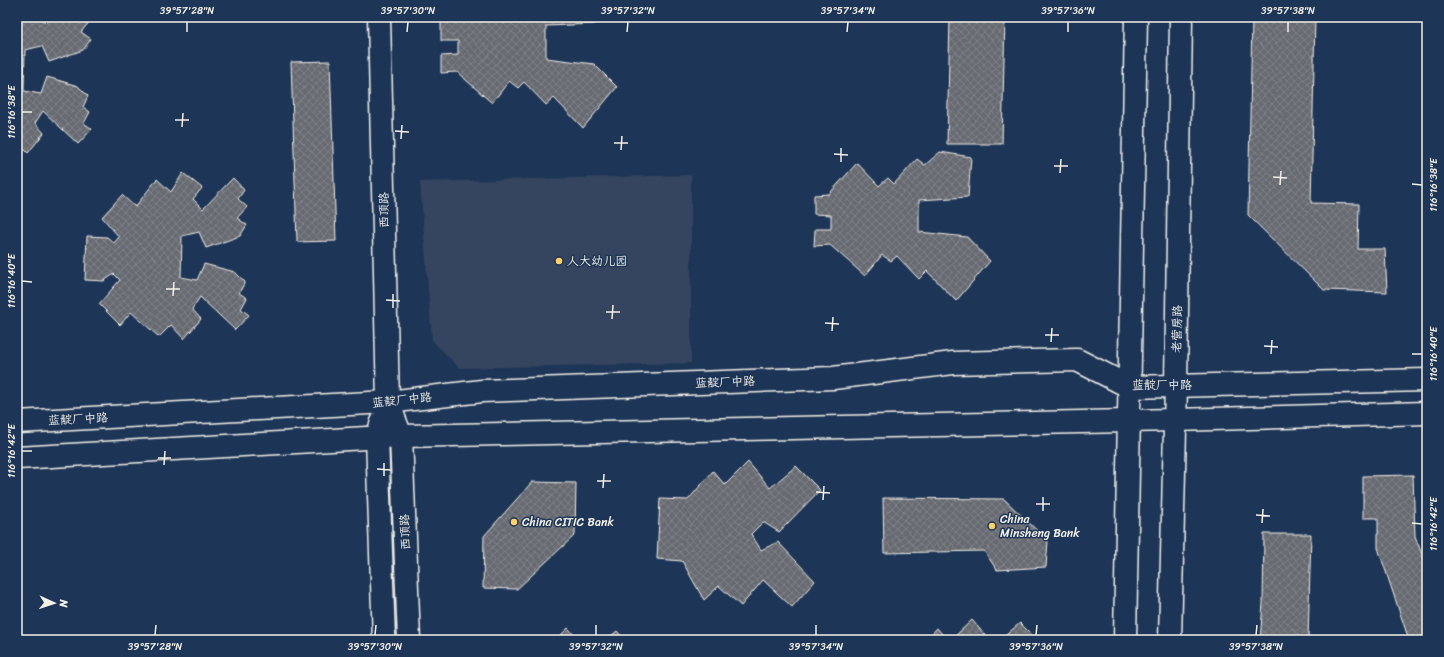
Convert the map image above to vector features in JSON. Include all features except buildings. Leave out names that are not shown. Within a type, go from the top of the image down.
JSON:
[{"type":"street","name":"西顶路","points":[[379,17],[388,402],[377,437],[384,640]]},
{"type":"street","points":[[1125,640],[1136,17]]},
{"type":"street","name":"老营房路","points":[[1170,640],[1176,386],[1181,17]]},
{"type":"street","name":"蓝靛厂中路","points":[[17,422],[388,402],[482,391],[833,378],[961,362],[1077,360],[1130,387],[1427,380]]},
{"type":"street","name":"西顶路","points":[[388,402],[401,436],[409,640]]},
{"type":"street","points":[[17,458],[401,436],[1175,420],[1427,412]]},
{"type":"shaded area","name":"人大幼儿园","points":[[691,175],[691,363],[459,368],[432,340],[420,182]]},
{"type":"place","name":"人大幼儿园","points":[[559,261]]},
{"type":"place","name":"China CITIC Bank","points":[[514,522]]},
{"type":"place","name":"China Minsheng Bank","points":[[992,526]]}]
